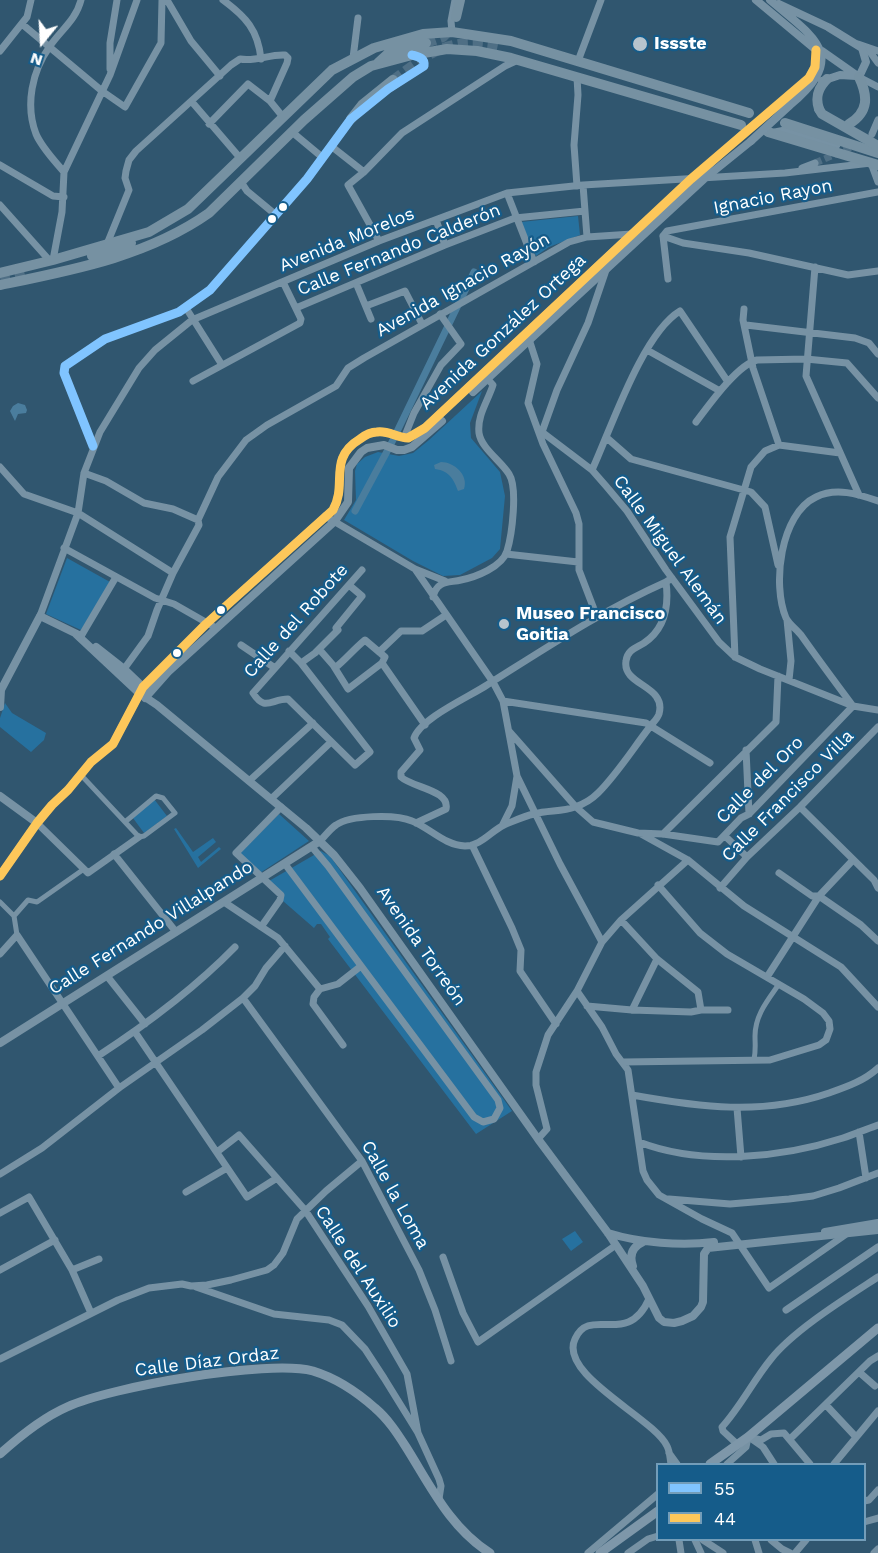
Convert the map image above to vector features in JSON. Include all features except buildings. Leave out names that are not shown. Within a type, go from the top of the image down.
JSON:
[{"type":"main road","points":[[456,17],[460,0]]},
{"type":"main road","points":[[25,273],[124,247],[188,209],[332,70],[374,48],[423,34],[452,32],[511,41],[749,113]]},
{"type":"main road","points":[[378,64],[390,52],[426,44]]},
{"type":"main road","points":[[499,46],[580,69],[599,69]]},
{"type":"main road","points":[[0,285],[114,259],[166,238],[209,213],[292,132],[353,78],[378,64],[412,55],[447,49],[477,51],[518,60],[577,76],[742,129]]},
{"type":"main road","points":[[859,77],[865,89],[866,102],[860,116],[844,127],[835,131],[788,124],[841,144],[878,153]]},
{"type":"main road","points":[[827,79],[817,93],[816,102],[822,114],[878,146]]},
{"type":"main road","points":[[351,119],[362,105],[393,80]]},
{"type":"main road","points":[[771,133],[874,164]]},
{"type":"main road","points":[[0,273],[52,261],[149,232]]},
{"type":"main road","points":[[711,1463],[748,1437],[878,1328]]},
{"type":"main road","name":"Calle Díaz Ordaz","points":[[0,1454],[22,1435],[51,1416],[71,1405],[100,1395],[190,1378],[264,1368],[294,1368],[313,1371],[357,1393],[392,1425],[441,1503],[467,1537],[490,1553]]},
{"type":"main road","points":[[600,1553],[656,1512]]},
{"type":"street","points":[[0,51],[27,17],[31,0]]},
{"type":"street","points":[[64,172],[36,134],[30,103],[32,85],[49,46],[72,19],[81,0]]},
{"type":"street","points":[[110,75],[110,44],[117,0]]},
{"type":"street","points":[[52,261],[64,197],[64,172],[110,75],[137,0]]},
{"type":"street","points":[[22,24],[102,91],[125,107],[161,43],[162,0]]},
{"type":"street","points":[[167,0],[191,41],[220,76]]},
{"type":"street","points":[[224,0],[234,3],[253,28],[259,42],[261,59]]},
{"type":"street","points":[[452,32],[451,21],[455,0]]},
{"type":"street","points":[[578,61],[601,0]]},
{"type":"street","points":[[756,0],[819,51],[878,87]]},
{"type":"street","points":[[771,1],[815,39],[819,51],[819,72],[806,92]]},
{"type":"street","points":[[771,1],[828,27],[870,52],[878,63]]},
{"type":"street","points":[[353,58],[358,18]]},
{"type":"street","points":[[854,43],[878,51]]},
{"type":"street","points":[[859,77],[866,62],[862,48]]},
{"type":"street","points":[[785,104],[809,78],[815,67],[819,51]]},
{"type":"street","points":[[107,244],[129,190],[125,178],[129,160],[136,151],[220,76],[240,59],[261,59],[276,54],[285,55],[288,58],[270,101]]},
{"type":"street","points":[[93,446],[64,373],[65,366],[105,339],[186,308],[210,290],[276,215],[351,119],[388,89],[422,69],[424,61],[412,55]]},
{"type":"street","points":[[379,241],[348,185],[418,120],[518,60]]},
{"type":"street","points":[[785,104],[827,79],[840,75],[859,77]]},
{"type":"street","points":[[577,76],[578,95],[574,145],[587,237]]},
{"type":"street","points":[[209,124],[248,84],[270,101],[283,117]]},
{"type":"street","points":[[192,102],[241,159]]},
{"type":"street","name":"Avenida González Ortega","points":[[144,693],[334,521],[348,502],[348,468],[361,452],[374,446],[397,450],[412,447],[742,129],[785,104]]},
{"type":"street","name":"Avenida González Ortega","points":[[529,336],[606,270],[704,179],[751,141],[785,104]]},
{"type":"street","points":[[872,134],[878,120]]},
{"type":"street","points":[[771,133],[785,130],[841,144]]},
{"type":"street","points":[[292,132],[322,157]]},
{"type":"street","points":[[331,146],[363,172]]},
{"type":"street","points":[[785,173],[815,163]]},
{"type":"street","points":[[704,179],[874,164],[878,182]]},
{"type":"street","points":[[0,165],[53,196],[64,197]]},
{"type":"street","name":"Avenida Morelos","points":[[40,616],[78,513],[84,473],[93,446],[139,368],[155,350],[192,320],[379,241],[507,193],[580,186],[704,179]]},
{"type":"street","points":[[241,182],[247,191],[276,215]]},
{"type":"street","name":"Ignacio Rayon","points":[[663,236],[667,231],[878,192]]},
{"type":"street","points":[[507,193],[534,261]]},
{"type":"street","points":[[0,205],[52,261]]},
{"type":"street","name":"Calle Fernando Calderón","points":[[296,308],[515,218],[585,211]]},
{"type":"street","points":[[436,220],[445,245]]},
{"type":"street","name":"Avenida Ignacio Rayón","points":[[124,669],[148,636],[173,573],[199,525],[198,520],[218,477],[246,440],[267,424],[336,386],[348,368],[569,242],[587,237],[632,234]]},
{"type":"street","points":[[668,279],[663,236],[683,243],[848,275],[878,271]]},
{"type":"street","points":[[539,430],[588,323],[609,255]]},
{"type":"street","points":[[815,267],[806,376],[859,495]]},
{"type":"street","points":[[193,381],[301,321],[283,282]]},
{"type":"street","points":[[356,283],[371,319]]},
{"type":"street","points":[[366,306],[405,291],[422,324]]},
{"type":"street","points":[[186,308],[222,365]]},
{"type":"street","points":[[744,309],[743,320],[746,325],[752,361],[779,445]]},
{"type":"street","points":[[592,471],[620,403],[647,350],[669,318],[680,311],[728,382]]},
{"type":"street","points":[[0,876],[37,823],[97,756],[113,744],[144,693],[206,624],[335,505],[341,460],[350,446],[374,432],[387,432],[404,438],[414,413],[441,365],[461,344],[440,314]]},
{"type":"street","points":[[746,325],[855,338],[869,343],[878,354]]},
{"type":"street","points":[[529,336],[537,364],[528,403],[576,513],[579,524],[579,570],[597,617]]},
{"type":"street","points":[[647,350],[720,391]]},
{"type":"street","points":[[696,422],[728,382],[752,361],[806,359],[847,363],[877,395]]},
{"type":"street","points":[[325,516],[415,569],[445,581],[460,581],[499,563],[506,554],[512,520],[513,485],[510,475],[479,435],[480,416],[493,384],[485,377]]},
{"type":"street","name":"Avenida González Ortega","points":[[404,438],[415,435],[425,428],[485,377]]},
{"type":"street","name":"Calle Miguel Alemán","points":[[539,430],[592,471],[627,510],[669,580],[719,642],[735,657],[853,706],[878,710]]},
{"type":"street","points":[[607,438],[631,459],[743,489],[751,492],[765,507],[779,568],[782,600],[787,619],[791,661],[789,680]]},
{"type":"street","points":[[735,657],[730,537],[743,489],[754,462],[765,450],[779,445],[840,453]]},
{"type":"street","points":[[0,467],[24,494],[78,513],[173,573]]},
{"type":"street","points":[[84,473],[106,481],[144,503],[173,509],[198,520]]},
{"type":"street","points":[[779,568],[793,521],[805,504],[824,494],[851,492],[878,501]]},
{"type":"street","points":[[64,548],[155,598],[174,604],[216,628]]},
{"type":"street","points":[[506,554],[578,562]]},
{"type":"street","points":[[415,569],[493,682],[503,701],[517,776],[602,942]]},
{"type":"street","name":"Calle del Robote","points":[[313,723],[288,699],[280,699],[267,704],[260,702],[253,693],[362,570]]},
{"type":"street","points":[[79,636],[116,577]]},
{"type":"street","points":[[320,841],[336,824],[348,819],[364,817],[410,820],[449,843],[472,845],[502,826],[535,814],[566,810],[587,802],[598,793],[658,717],[660,702],[657,695],[626,671],[626,658],[632,649],[657,632],[665,616],[669,580],[597,617],[416,732],[414,738],[420,750],[401,771],[401,777],[406,782],[438,793],[444,797],[447,804],[446,809],[416,823]]},
{"type":"street","points":[[434,597],[438,586],[445,581]]},
{"type":"street","points":[[302,663],[338,630],[336,628],[362,597],[349,585]]},
{"type":"street","points":[[379,652],[402,631],[422,631],[446,615]]},
{"type":"street","points":[[0,707],[1,690],[40,616],[79,636],[124,669],[144,693]]},
{"type":"street","points":[[787,619],[853,706]]},
{"type":"street","points":[[79,636],[144,693]]},
{"type":"street","points":[[319,649],[335,668],[348,689],[382,663],[385,657],[365,640],[345,656],[335,668]]},
{"type":"street","points":[[241,645],[275,668]]},
{"type":"street","points":[[249,781],[313,723],[355,765],[370,752],[302,663],[289,651]]},
{"type":"street","points":[[382,663],[425,725]]},
{"type":"street","points":[[663,834],[776,722],[778,676]]},
{"type":"street","name":"Avenida Torreón","points":[[144,693],[320,841],[360,888],[538,1139],[608,1233],[634,1272],[659,1318],[669,1323],[682,1321],[697,1312],[703,1302],[706,1249],[739,1241]]},
{"type":"street","points":[[503,701],[646,723],[710,764]]},
{"type":"street","name":"Calle del Oro","points":[[638,832],[718,842],[741,818],[749,814],[853,706]]},
{"type":"street","name":"Calle Francisco Villa","points":[[720,888],[747,857],[800,807],[878,727]]},
{"type":"street","points":[[509,731],[576,807],[593,822],[638,832],[688,860],[744,906],[841,967],[878,1007]]},
{"type":"street","points":[[271,799],[331,742]]},
{"type":"street","points":[[746,750],[749,814]]},
{"type":"street","points":[[81,775],[139,837]]},
{"type":"street","points":[[502,826],[512,806],[517,776]]},
{"type":"street","points":[[0,796],[37,823],[86,871]]},
{"type":"street","points":[[14,916],[28,900],[37,902],[144,836],[175,813],[163,798],[156,796],[125,822]]},
{"type":"street","points":[[261,927],[280,900],[281,895],[237,855],[236,851],[281,807]]},
{"type":"street","points":[[800,807],[874,880],[878,888]]},
{"type":"street","points":[[725,836],[747,857]]},
{"type":"street","name":"Calle Fernando Villalpando","points":[[0,1043],[320,841]]},
{"type":"street","points":[[472,845],[521,950],[520,971],[556,1023]]},
{"type":"street","points":[[285,864],[474,1117],[483,1122],[494,1119],[500,1108],[498,1100],[312,847]]},
{"type":"street","points":[[114,854],[176,932]]},
{"type":"street","points":[[538,1139],[547,1129],[536,1085],[536,1072],[548,1035],[577,991],[602,942],[621,920],[688,860]]},
{"type":"street","points":[[767,977],[819,896],[853,860]]},
{"type":"street","points":[[778,873],[812,896],[819,896],[861,925],[878,941]]},
{"type":"street","points":[[623,1062],[770,1060],[819,1045],[829,1034],[829,1021],[824,1013],[727,954],[700,933],[658,885]]},
{"type":"street","points":[[0,902],[14,916],[17,935],[119,1088]]},
{"type":"street","points":[[224,902],[278,938],[320,989]]},
{"type":"street","points":[[621,920],[657,958],[698,992],[701,1010]]},
{"type":"street","points":[[0,954],[17,935]]},
{"type":"street","points":[[0,1174],[50,1142],[119,1088],[202,1030],[243,998],[285,946]]},
{"type":"street","points":[[98,1056],[135,1032],[207,976],[235,947]]},
{"type":"street","points":[[632,1010],[657,958]]},
{"type":"street","points":[[343,1045],[313,1004],[314,997],[320,989],[338,984],[361,966]]},
{"type":"street","points":[[107,976],[145,1024]]},
{"type":"street","points":[[754,1060],[759,1013],[779,984]]},
{"type":"street","points":[[577,991],[628,1070],[643,1171],[654,1190],[702,1219],[732,1233],[769,1288],[845,1234]]},
{"type":"street","name":"Calle la Loma","points":[[243,998],[362,1161],[419,1270],[435,1310],[451,1361]]},
{"type":"street","points":[[587,1006],[691,1012],[728,1010]]},
{"type":"street","points":[[135,1032],[247,1197],[277,1178]]},
{"type":"street","points":[[632,1095],[681,1103],[737,1108],[781,1106],[821,1096],[858,1082],[878,1068]]},
{"type":"street","points":[[737,1108],[741,1157]]},
{"type":"street","points":[[639,1142],[671,1152],[741,1157],[791,1151],[844,1138],[878,1125]]},
{"type":"street","points":[[859,1131],[866,1178]]},
{"type":"street","name":"Calle del Auxilio","points":[[217,1152],[239,1135],[305,1210],[368,1306],[407,1374],[418,1432]]},
{"type":"street","points":[[191,1286],[231,1280],[267,1270],[274,1265],[297,1219],[362,1161]]},
{"type":"street","points":[[186,1192],[227,1168]]},
{"type":"street","points":[[664,1198],[730,1204],[789,1199],[813,1196],[878,1173]]},
{"type":"street","points":[[1,1211],[29,1197],[72,1270],[91,1313]]},
{"type":"street","points":[[739,1241],[823,1233],[878,1223]]},
{"type":"street","points":[[443,1257],[463,1313],[478,1342],[622,1243],[705,1243],[878,1230]]},
{"type":"street","points":[[608,1233],[656,1242]]},
{"type":"street","points":[[0,1270],[55,1240]]},
{"type":"street","points":[[634,1272],[631,1253],[636,1245],[643,1242]]},
{"type":"street","points":[[786,1310],[878,1247]]},
{"type":"street","points":[[72,1270],[99,1259]]},
{"type":"street","points":[[737,1444],[723,1431],[722,1427],[771,1358],[788,1341],[878,1277]]},
{"type":"street","points":[[0,1358],[91,1313],[149,1288],[182,1284],[274,1314],[329,1320],[342,1325],[365,1349],[418,1432],[439,1479],[441,1503]]},
{"type":"street","points":[[649,1299],[642,1313],[628,1323],[602,1323],[580,1330],[574,1339],[572,1349],[578,1362],[595,1384],[666,1443],[671,1463]]},
{"type":"street","points":[[790,1439],[870,1361],[878,1356]]},
{"type":"street","points":[[859,1372],[875,1386]]},
{"type":"street","points":[[826,1405],[856,1437]]},
{"type":"street","points":[[835,1463],[878,1411]]},
{"type":"street","points":[[748,1437],[761,1440],[771,1434],[781,1433],[790,1439],[809,1463]]},
{"type":"street","points":[[728,1463],[746,1447],[748,1437]]},
{"type":"street","points":[[748,1437],[763,1447],[773,1463]]},
{"type":"street","points":[[669,1453],[676,1463]]},
{"type":"street","points":[[866,1501],[878,1490]]},
{"type":"street","points":[[588,1553],[656,1495]]},
{"type":"street","points":[[628,1553],[648,1539],[656,1536]]},
{"type":"street","points":[[706,1541],[723,1553]]},
{"type":"street","points":[[773,1541],[782,1550],[790,1553]]},
{"type":"street","points":[[795,1553],[804,1541]]},
{"type":"street","points":[[873,1553],[878,1549]]},
{"type":"shaded area","points":[[578,216],[580,235],[549,247],[536,256],[521,222]]},
{"type":"shaded area","points":[[482,391],[470,423],[471,438],[500,472],[505,496],[500,549],[492,558],[460,575],[443,576],[344,520],[356,500],[355,471],[357,464],[365,457],[378,452],[399,456],[413,453]]},
{"type":"shaded area","points":[[18,403],[25,405],[27,410],[26,413],[18,414],[15,421],[10,411]]},
{"type":"shaded area","points":[[441,462],[451,464],[459,470],[464,479],[464,489],[458,491],[451,477],[435,469],[434,465]]},
{"type":"shaded area","points":[[67,558],[110,582],[81,630],[46,614]]},
{"type":"shaded area","points":[[5,703],[12,713],[46,733],[44,740],[31,752],[0,727],[0,718]]},
{"type":"shaded area","points":[[154,799],[167,816],[144,833],[133,818]]},
{"type":"shaded area","points":[[279,814],[309,841],[260,873],[241,855],[241,852]]},
{"type":"shaded area","points":[[176,828],[193,852],[213,838],[216,842],[198,857],[201,862],[219,847],[221,849],[198,868],[174,829]]},
{"type":"shaded area","points":[[321,851],[330,856],[512,1111],[476,1134],[328,939],[330,937],[321,924],[317,924],[314,928],[283,901],[269,881]]},
{"type":"shaded area","points":[[575,1231],[583,1242],[571,1251],[562,1239]]},
{"type":"waterway","points":[[355,511],[391,444],[474,272]]},
{"type":"tunnel","points":[[426,43],[443,37],[451,29]]},
{"type":"tunnel","points":[[393,80],[430,54],[454,45],[482,43],[499,46]]},
{"type":"tunnel","points":[[815,163],[857,145]]},
{"type":"tunnel","points":[[0,278],[25,273]]},
{"type":"transit line","name":"44","points":[[0,876],[52,805],[91,762],[113,744],[143,687],[206,624],[333,510],[339,491],[341,463],[350,447],[372,433],[385,432],[408,438],[425,428],[691,179],[809,78],[815,67],[816,50]]},
{"type":"transit line","name":"55","points":[[93,446],[64,373],[65,366],[105,339],[179,312],[210,290],[307,179],[351,119],[388,89],[424,66],[419,57],[412,55]]},
{"type":"place","name":"Issste","points":[[640,44]]},
{"type":"place","name":"Museo Francisco Goitia","points":[[504,624]]}]
